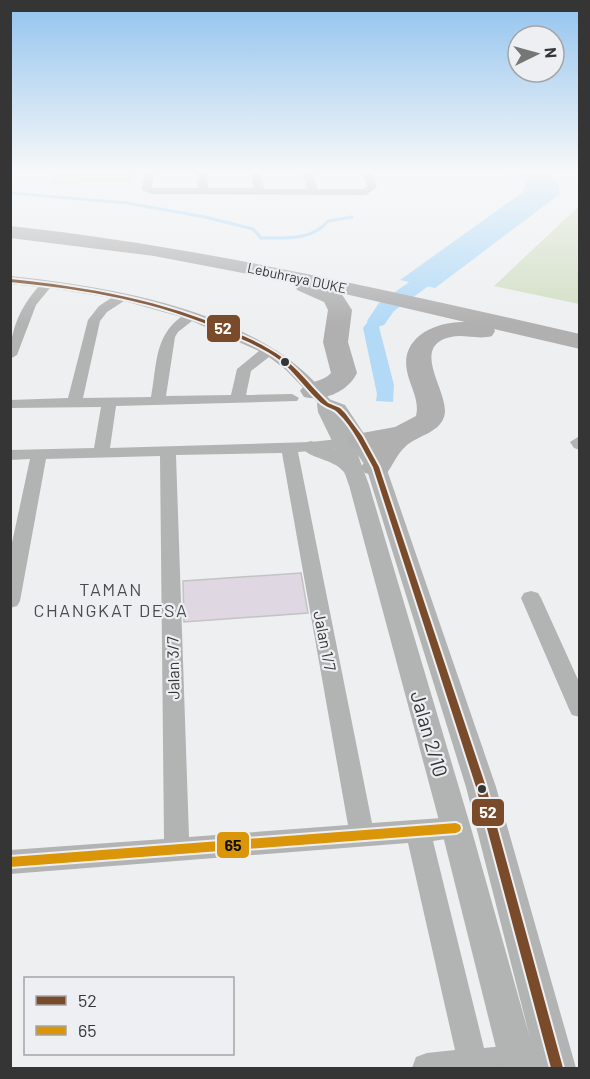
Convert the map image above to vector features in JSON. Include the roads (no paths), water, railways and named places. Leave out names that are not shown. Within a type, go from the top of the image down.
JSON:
[{"type":"highway","name":"Lebuhraya DUKE","points":[[23,223],[200,245],[370,287],[579,328]]},
{"type":"highway","name":"Lebuhraya DUKE","points":[[10,232],[165,251],[234,265],[370,287]]},
{"type":"highway","points":[[234,265],[312,287],[333,298],[340,310],[334,338],[344,373],[340,381],[311,398]]},
{"type":"highway","name":"Lebuhraya DUKE","points":[[430,300],[579,344]]},
{"type":"highway","points":[[365,468],[400,435],[430,417],[431,408],[419,370],[419,357],[422,346],[436,334],[448,330],[476,330],[579,344]]},
{"type":"highway","points":[[353,443],[400,435]]},
{"type":"street","name":"Jalan 2/10","points":[[10,280],[122,297],[191,316],[227,330],[279,357],[311,398],[327,412],[334,424],[353,443]]},
{"type":"street","points":[[10,355],[30,304],[47,284]]},
{"type":"street","points":[[74,403],[94,320],[103,309],[122,297]]},
{"type":"street","points":[[158,401],[168,337],[174,329],[191,316]]},
{"type":"street","points":[[238,399],[244,369],[268,351]]},
{"type":"street","name":"Jalan 2/10","points":[[311,398],[338,409],[365,468],[481,787],[537,1063]]},
{"type":"street","points":[[10,404],[311,398]]},
{"type":"street","points":[[101,452],[109,402]]},
{"type":"street","points":[[311,447],[324,437],[334,424]]},
{"type":"street","points":[[10,455],[289,448],[353,443]]},
{"type":"street","points":[[311,447],[365,468]]},
{"type":"street","name":"Jalan 1/7","points":[[289,448],[362,835]]},
{"type":"street","name":"Jalan 3/7","points":[[168,451],[177,849]]},
{"type":"street","points":[[10,601],[39,454]]},
{"type":"street","name":"Jalan 2/10","points":[[365,468],[456,828],[537,1063]]},
{"type":"street","points":[[531,598],[579,709]]},
{"type":"street","points":[[10,862],[456,828]]},
{"type":"street","points":[[418,831],[474,1067]]},
{"type":"street","points":[[428,1068],[537,1063]]},
{"type":"water","points":[[479,223],[521,223],[435,288],[400,280]]},
{"type":"water","points":[[382,303],[395,307],[379,327],[394,385],[393,402],[376,401],[377,394],[363,328]]},
{"type":"waterway","points":[[230,223],[253,229],[261,238],[298,237],[314,232],[326,223]]},
{"type":"waterway","points":[[377,321],[386,307],[450,262]]},
{"type":"district","name":"TAMAN CHANGKAT DESA","points":[[111,600]]}]
